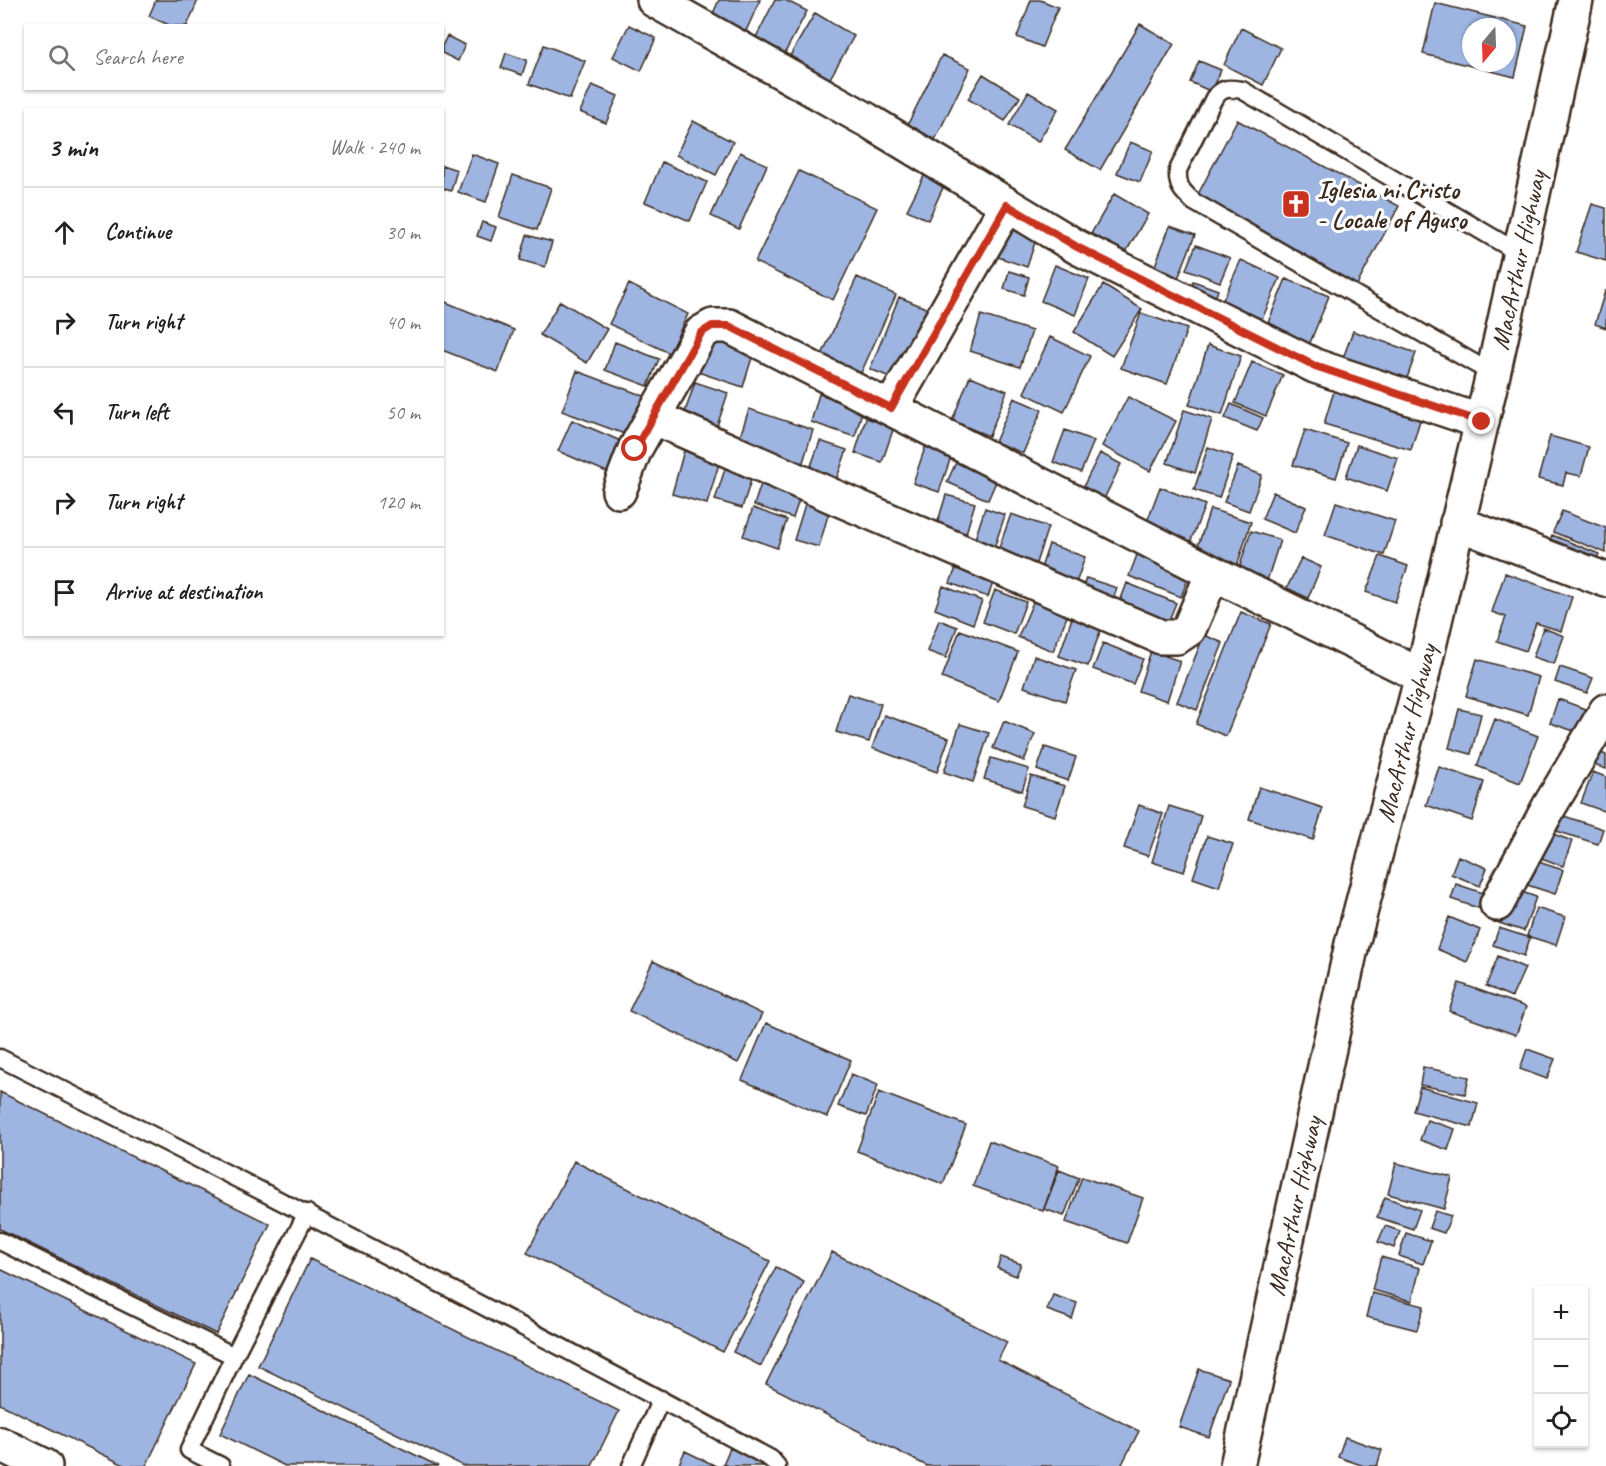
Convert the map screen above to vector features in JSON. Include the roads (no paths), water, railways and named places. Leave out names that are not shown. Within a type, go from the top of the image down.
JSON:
[{"type":"main road","points":[[654,0],[867,120],[1077,247],[1315,366],[1482,422]]},
{"type":"main road","name":"MacArthur Highway","points":[[1237,1466],[1352,944],[1422,676],[1493,374],[1576,0]]},
{"type":"main road","points":[[891,408],[1007,205]]},
{"type":"main road","points":[[619,491],[635,449],[701,333],[712,326],[729,326],[1213,573],[1422,676]]},
{"type":"main road","points":[[653,417],[1161,637],[1177,637],[1189,629],[1213,573]]},
{"type":"main road","points":[[1457,523],[1606,580]]},
{"type":"main road","points":[[1497,904],[1549,807],[1606,711]]},
{"type":"main road","points":[[0,1444],[45,1466]]},
{"type":"lane","points":[[1493,374],[1194,202],[1180,189],[1178,170],[1214,98],[1219,92],[1228,88],[1242,90],[1519,253]]},
{"type":"lane","points":[[0,1059],[307,1213],[661,1399],[771,1459],[777,1466]]},
{"type":"lane","points":[[221,1466],[189,1450],[307,1213]]},
{"type":"lane","points":[[0,1241],[234,1356]]},
{"type":"lane","points":[[631,1466],[661,1399]]},
{"type":"place","name":"Iglesia ni Cristo - Locale of Aguso","points":[[1296,204]]}]
